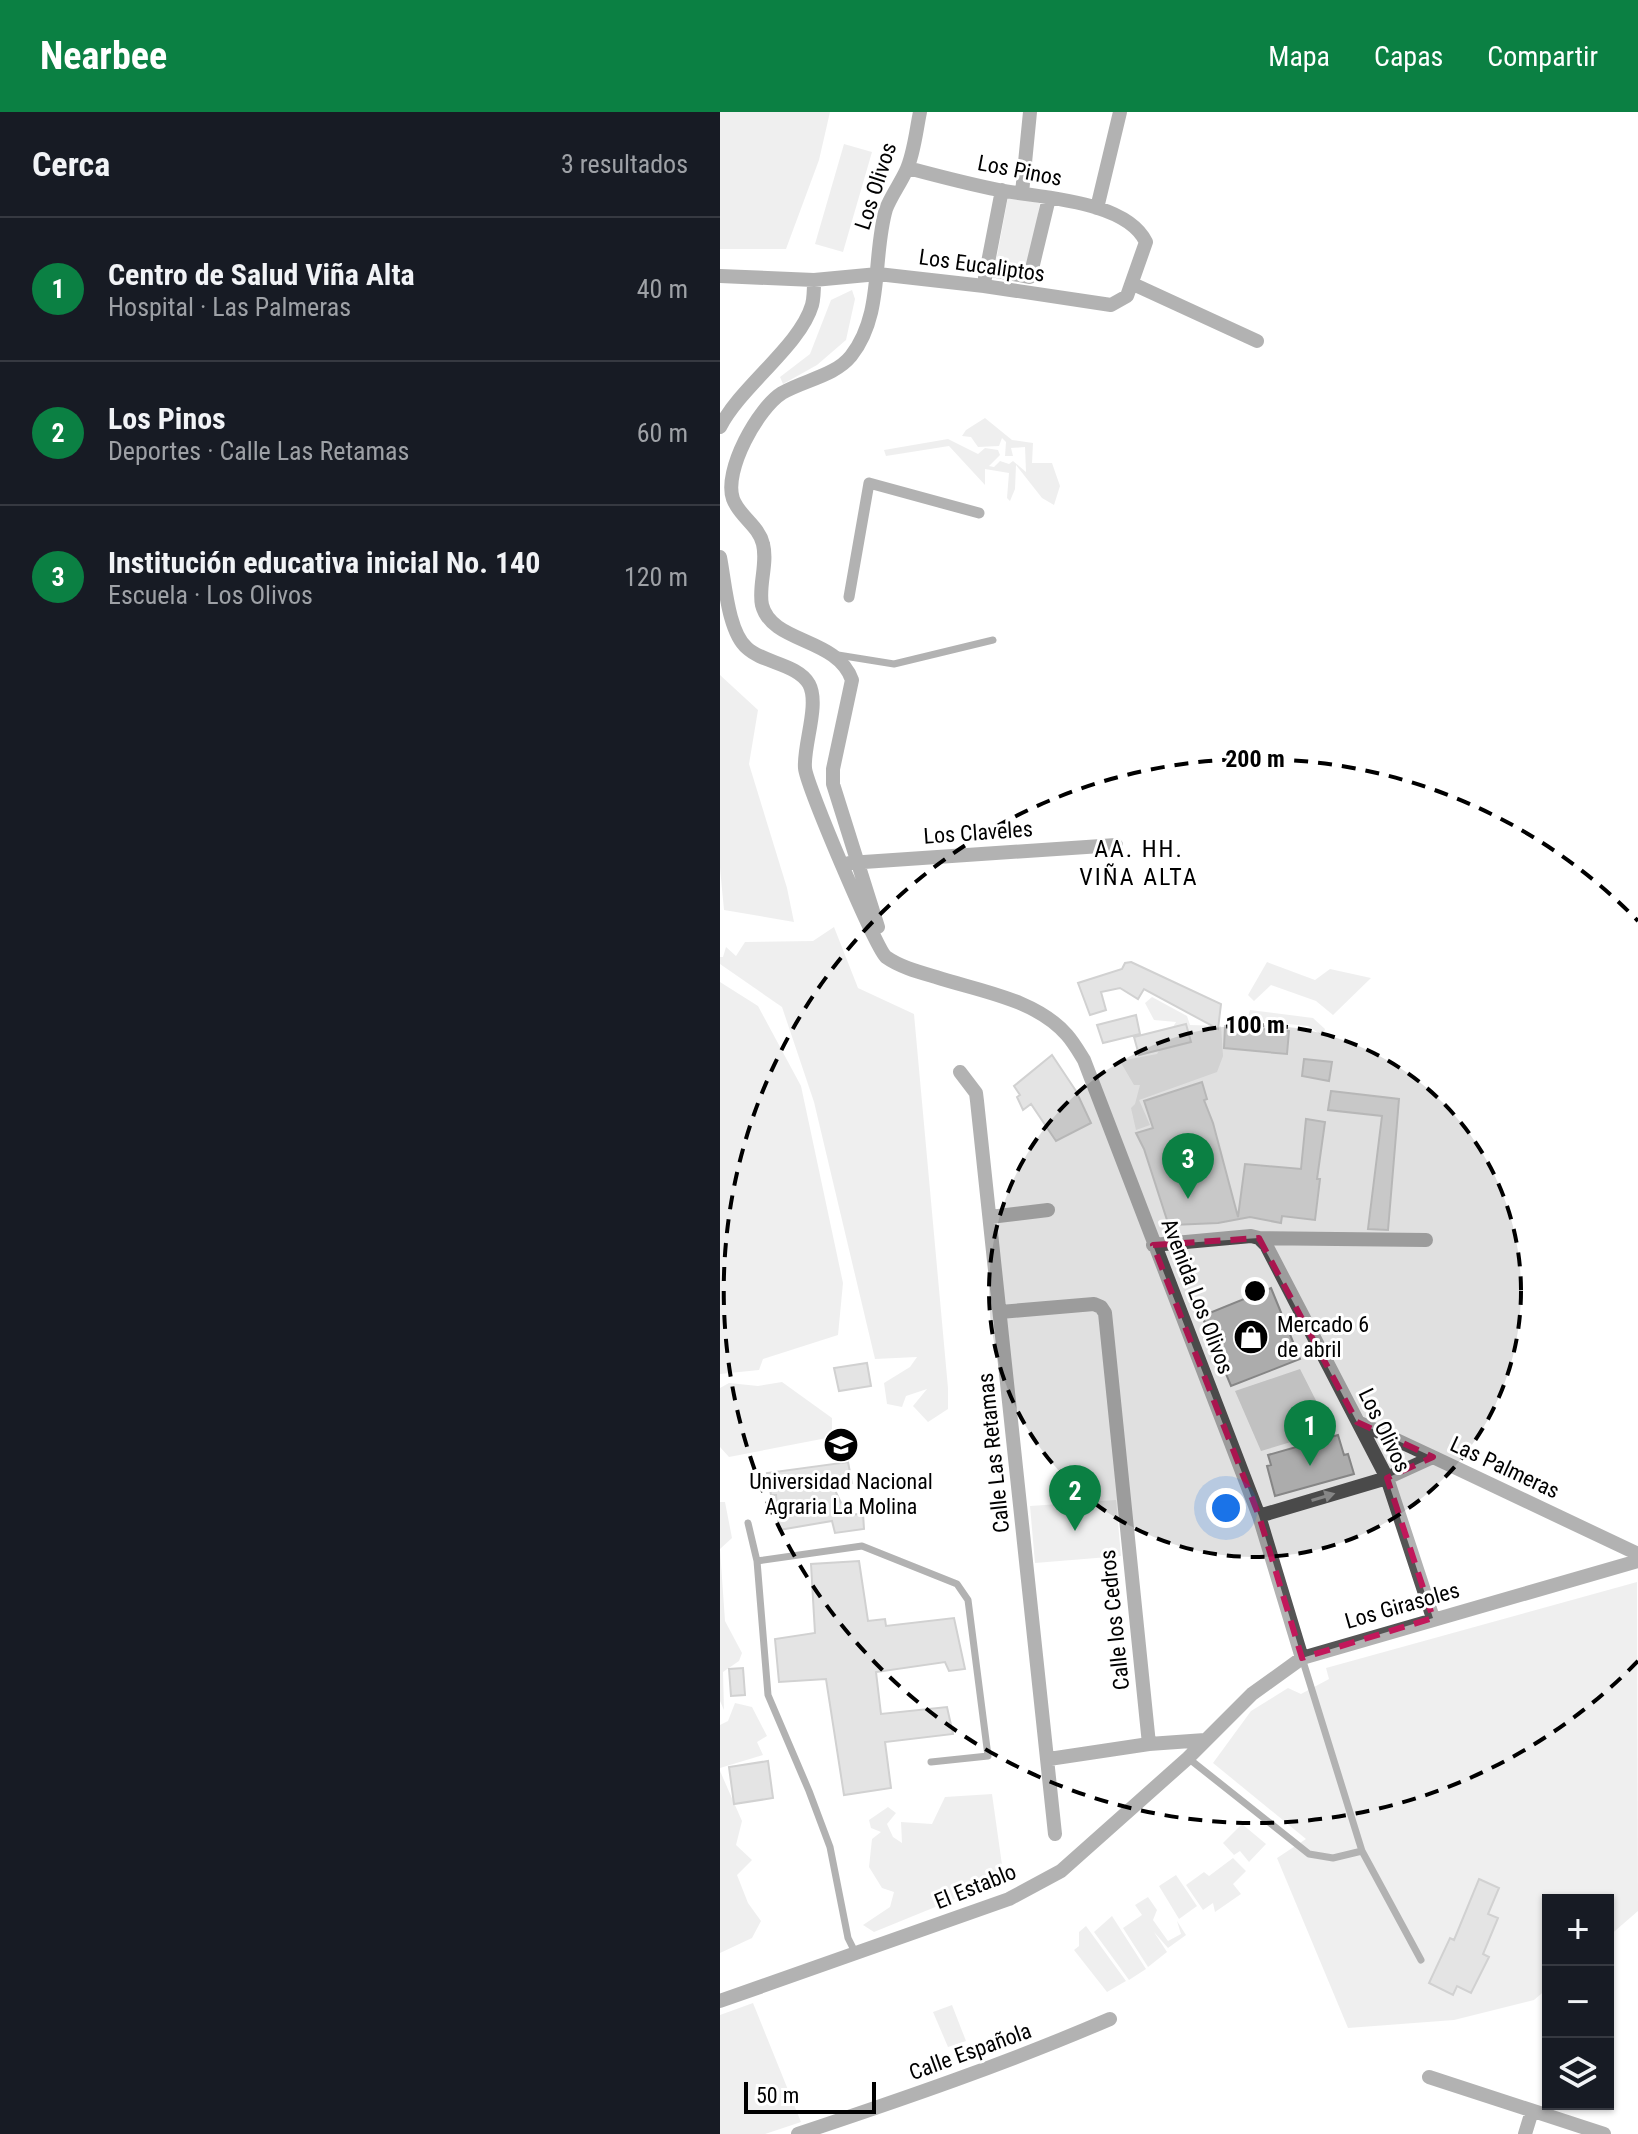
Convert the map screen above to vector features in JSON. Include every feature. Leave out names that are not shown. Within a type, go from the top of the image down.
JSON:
[{"type":"street","name":"Los Olivos","points":[[836,655],[775,624],[767,616],[761,602],[765,557],[762,537],[734,502],[731,488],[733,471],[746,439],[780,394],[840,366],[851,356],[866,332],[887,207],[908,168],[918,112]]},
{"type":"street","points":[[1022,193],[1030,112]]},
{"type":"street","points":[[1097,208],[1120,112]]},
{"type":"street","name":"Los Pinos","points":[[908,168],[1097,208],[1124,218],[1140,230],[1146,242],[1133,284]]},
{"type":"street","points":[[984,286],[1002,190]]},
{"type":"street","points":[[986,269],[1030,277],[1049,198]]},
{"type":"street","name":"Los Eucaliptos","points":[[720,276],[814,280],[878,274],[1111,305],[1127,296],[1133,284]]},
{"type":"street","points":[[720,427],[730,409],[794,336],[812,306],[814,280]]},
{"type":"street","points":[[1133,284],[1257,341]]},
{"type":"street","points":[[849,597],[869,483],[979,513]]},
{"type":"street","name":"Avenida Los Olivos","points":[[720,557],[735,633],[745,647],[757,656],[796,672],[809,683],[812,697],[805,771],[850,863],[876,943],[883,955],[905,968],[1038,1012],[1066,1034],[1084,1060],[1259,1516],[1302,1658]]},
{"type":"street","points":[[836,655],[848,668],[852,680],[833,769],[833,784],[850,863]]},
{"type":"street","name":"Los Claveles","points":[[850,863],[1116,845]]},
{"type":"street","name":"Calle Las Retamas","points":[[960,1072],[976,1093],[1055,1834]]},
{"type":"street","points":[[990,1217],[1048,1210]]},
{"type":"street","points":[[1153,1245],[1251,1236],[1426,1240]]},
{"type":"street","name":"Los Olivos","points":[[1259,1238],[1266,1245],[1387,1478],[1433,1618]]},
{"type":"street","name":"Calle los Cedros","points":[[1000,1312],[1094,1304],[1105,1313],[1149,1744]]},
{"type":"street","points":[[1357,1422],[1433,1457]]},
{"type":"street","name":"Las Palmeras","points":[[1259,1516],[1387,1478],[1433,1457],[1638,1554]]},
{"type":"street","name":"Los Girasoles","points":[[1205,1740],[1252,1694],[1302,1658],[1638,1561]]},
{"type":"street","points":[[1049,1759],[1149,1744],[1205,1740]]},
{"type":"street","name":"El Establo","points":[[720,2001],[1009,1899],[1061,1871],[1205,1740]]},
{"type":"street","name":"Calle Española","points":[[798,2134],[927,2091],[1110,2019]]},
{"type":"street","points":[[1429,2077],[1604,2134]]},
{"type":"street","points":[[1525,2134],[1532,2111]]},
{"type":"lane","points":[[836,655],[894,664],[993,640]]},
{"type":"lane","points":[[748,1523],[757,1561],[768,1695],[830,1847],[848,1938],[855,1954]]},
{"type":"lane","points":[[757,1561],[862,1546],[957,1584],[968,1600],[988,1756],[931,1762]]},
{"type":"lane","points":[[1302,1658],[1362,1851],[1421,1960]]},
{"type":"lane","points":[[1188,1758],[1309,1854],[1333,1858],[1362,1851]]},
{"type":"highlighted area","points":[[1259,1238],[1357,1422],[1433,1457],[1387,1478],[1433,1618],[1302,1658],[1259,1516],[1153,1245]]},
{"type":"shaded area","points":[[720,112],[830,112],[819,160],[786,249],[720,249]]},
{"type":"shaded area","points":[[844,144],[872,152],[843,252],[815,244]]},
{"type":"shaded area","points":[[1008,197],[1040,203],[1028,274],[995,267]]},
{"type":"shaded area","points":[[852,290],[855,299],[846,340],[817,365],[783,384],[780,377],[810,354],[831,300]]},
{"type":"shaded area","points":[[985,418],[1012,440],[1033,443],[1032,463],[1052,463],[1060,486],[1054,505],[1042,498],[1016,465],[1015,489],[1010,501],[1007,498],[1009,473],[985,469],[985,485],[949,446],[886,456],[884,450],[948,439],[978,454],[985,448],[998,450],[1000,455],[989,466],[994,467],[1000,461],[1009,464],[1013,461],[1026,472],[1025,447],[1011,448],[1013,456],[1005,456],[1006,442],[1002,438],[999,446],[978,447],[971,437],[962,436]]},
{"type":"shaded area","points":[[720,675],[758,710],[749,764],[787,888],[794,922],[724,910],[720,868]]},
{"type":"shaded area","points":[[834,927],[858,988],[914,1014],[948,1388],[948,1409],[928,1422],[913,1406],[927,1389],[906,1396],[902,1407],[887,1404],[884,1383],[910,1367],[917,1357],[875,1359],[814,1102],[782,1007],[720,964],[726,947],[736,956],[745,942],[813,941]]},
{"type":"shaded area","points":[[1267,962],[1315,980],[1330,969],[1371,978],[1333,1015],[1316,1001],[1271,985],[1254,1001],[1248,995]]},
{"type":"shaded area","points":[[720,982],[758,1006],[801,1086],[843,1283],[838,1335],[763,1359],[759,1370],[720,1374]]},
{"type":"shaded area","points":[[1152,997],[1187,1016],[1190,1025],[1221,1026],[1223,1056],[1217,1072],[1139,1100],[1150,1125],[1136,1130],[1131,1108],[1140,1085],[1134,1085],[1120,1061],[1157,1054],[1176,1022],[1154,1020],[1145,1003]]},
{"type":"shaded area","points":[[1250,1010],[1313,1018],[1325,1029],[1323,1036],[1308,1026],[1247,1020]]},
{"type":"shaded area","points":[[1300,1369],[1331,1430],[1261,1451],[1235,1391]]},
{"type":"shaded area","points":[[782,1382],[832,1418],[832,1437],[729,1457],[720,1447],[720,1388],[729,1383],[758,1386]]},
{"type":"shaded area","points":[[1116,1500],[1121,1556],[1035,1563],[1030,1506]]},
{"type":"shaded area","points":[[720,1502],[725,1502],[732,1538],[720,1549]]},
{"type":"shaded area","points":[[720,1549],[725,1621],[742,1653],[739,1661],[723,1672],[724,1710],[720,1701]]},
{"type":"shaded area","points":[[1637,1582],[1638,1911],[1614,1932],[1614,1894],[1542,1894],[1542,1993],[1534,2000],[1454,2020],[1348,2028],[1277,1858],[1306,1839],[1213,1763],[1251,1711],[1288,1688],[1301,1694],[1329,1679],[1326,1668]]},
{"type":"shaded area","points":[[735,1703],[752,1707],[767,1736],[757,1742],[763,1755],[720,1768],[720,1725],[728,1721]]},
{"type":"shaded area","points":[[720,1771],[742,1821],[736,1845],[752,1860],[737,1875],[748,1903],[761,1921],[752,1938],[720,1953]]},
{"type":"shaded area","points":[[992,1794],[1004,1879],[874,1932],[863,1925],[890,1907],[894,1892],[882,1888],[869,1867],[872,1839],[881,1832],[871,1828],[869,1820],[888,1807],[896,1813],[887,1824],[893,1837],[902,1843],[901,1822],[932,1824],[945,1797]]},
{"type":"shaded area","points":[[1242,1824],[1266,1844],[1249,1862],[1240,1851],[1234,1855],[1223,1843]]},
{"type":"shaded area","points":[[1233,1858],[1246,1871],[1233,1884],[1241,1894],[1215,1912],[1213,1903],[1203,1910],[1186,1885],[1204,1872],[1209,1876]]},
{"type":"shaded area","points":[[1176,1875],[1197,1906],[1179,1919],[1159,1886]]},
{"type":"shaded area","points":[[1148,1897],[1157,1910],[1153,1920],[1168,1941],[1181,1934],[1177,1921],[1186,1935],[1168,1948],[1154,1932],[1167,1952],[1148,1967],[1123,1928],[1142,1915],[1135,1905]]},
{"type":"shaded area","points":[[1112,1916],[1146,1969],[1129,1980],[1094,1932]]},
{"type":"shaded area","points":[[1086,1926],[1126,1981],[1107,1992],[1074,1950],[1079,1946],[1079,1932]]},
{"type":"shaded area","points":[[753,2003],[801,2122],[765,2134],[720,2134],[720,2015]]},
{"type":"shaded area","points":[[952,2005],[966,2041],[948,2047],[933,2012]]},
{"type":"building","points":[[1131,962],[1221,1004],[1218,1029],[1144,989],[1138,999],[1120,988],[1101,992],[1106,1010],[1090,1015],[1078,983],[1122,969],[1125,963]]},
{"type":"building","points":[[1136,1015],[1140,1034],[1103,1043],[1097,1025]]},
{"type":"building","points":[[1186,1024],[1191,1042],[1139,1055],[1134,1037]]},
{"type":"building","points":[[1225,1026],[1289,1031],[1287,1054],[1224,1048]]},
{"type":"building","points":[[1052,1055],[1076,1091],[1091,1123],[1056,1141],[1031,1104],[1023,1110],[1017,1097],[1020,1095],[1014,1086]]},
{"type":"building","points":[[1304,1059],[1332,1062],[1329,1081],[1302,1076]]},
{"type":"building","points":[[1202,1082],[1207,1099],[1204,1100],[1238,1217],[1245,1164],[1301,1169],[1306,1119],[1325,1122],[1315,1220],[1282,1216],[1281,1223],[1250,1217],[1218,1223],[1172,1225],[1167,1220],[1136,1133],[1153,1128],[1144,1101]]},
{"type":"building","points":[[1331,1091],[1399,1099],[1388,1230],[1368,1229],[1382,1116],[1328,1110]]},
{"type":"building","name":"Mercado 6 de abril","points":[[1271,1288],[1300,1359],[1231,1386],[1202,1316]]},
{"type":"building","points":[[867,1363],[871,1386],[839,1391],[834,1368]]},
{"type":"building","points":[[1338,1435],[1354,1474],[1275,1496],[1267,1466],[1271,1465],[1268,1455]]},
{"type":"building","points":[[848,1462],[852,1483],[839,1484],[840,1488],[834,1488],[847,1516],[863,1513],[864,1529],[835,1533],[832,1521],[779,1530],[776,1495],[771,1495],[767,1473]]},
{"type":"building","points":[[859,1561],[868,1621],[885,1619],[886,1626],[954,1618],[965,1669],[949,1671],[945,1662],[876,1672],[881,1714],[947,1707],[953,1734],[885,1742],[891,1788],[844,1795],[826,1679],[779,1682],[775,1639],[815,1633],[811,1564]]},
{"type":"building","points":[[743,1668],[745,1695],[731,1696],[729,1669]]},
{"type":"building","points":[[768,1761],[773,1798],[734,1804],[729,1767]]},
{"type":"building","points":[[1479,1879],[1499,1888],[1488,1914],[1498,1918],[1483,1954],[1489,1957],[1471,1993],[1457,1986],[1453,1995],[1429,1983],[1450,1938],[1454,1940]]},
{"type":"place","name":"Institución educativa inicial No. 140","points":[[1188,1199]]},
{"type":"place","name":"Mercado 6 de abril","points":[[1251,1337]]},
{"type":"place","name":"Universidad Nacional Agraria La Molina","points":[[841,1445]]},
{"type":"place","name":"Centro de Salud Viña Alta","points":[[1310,1466]]},
{"type":"place","name":"Los Pinos","points":[[1075,1531]]},
{"type":"district","name":"AA. HH. VIÑA ALTA","points":[[1139,863]]}]
